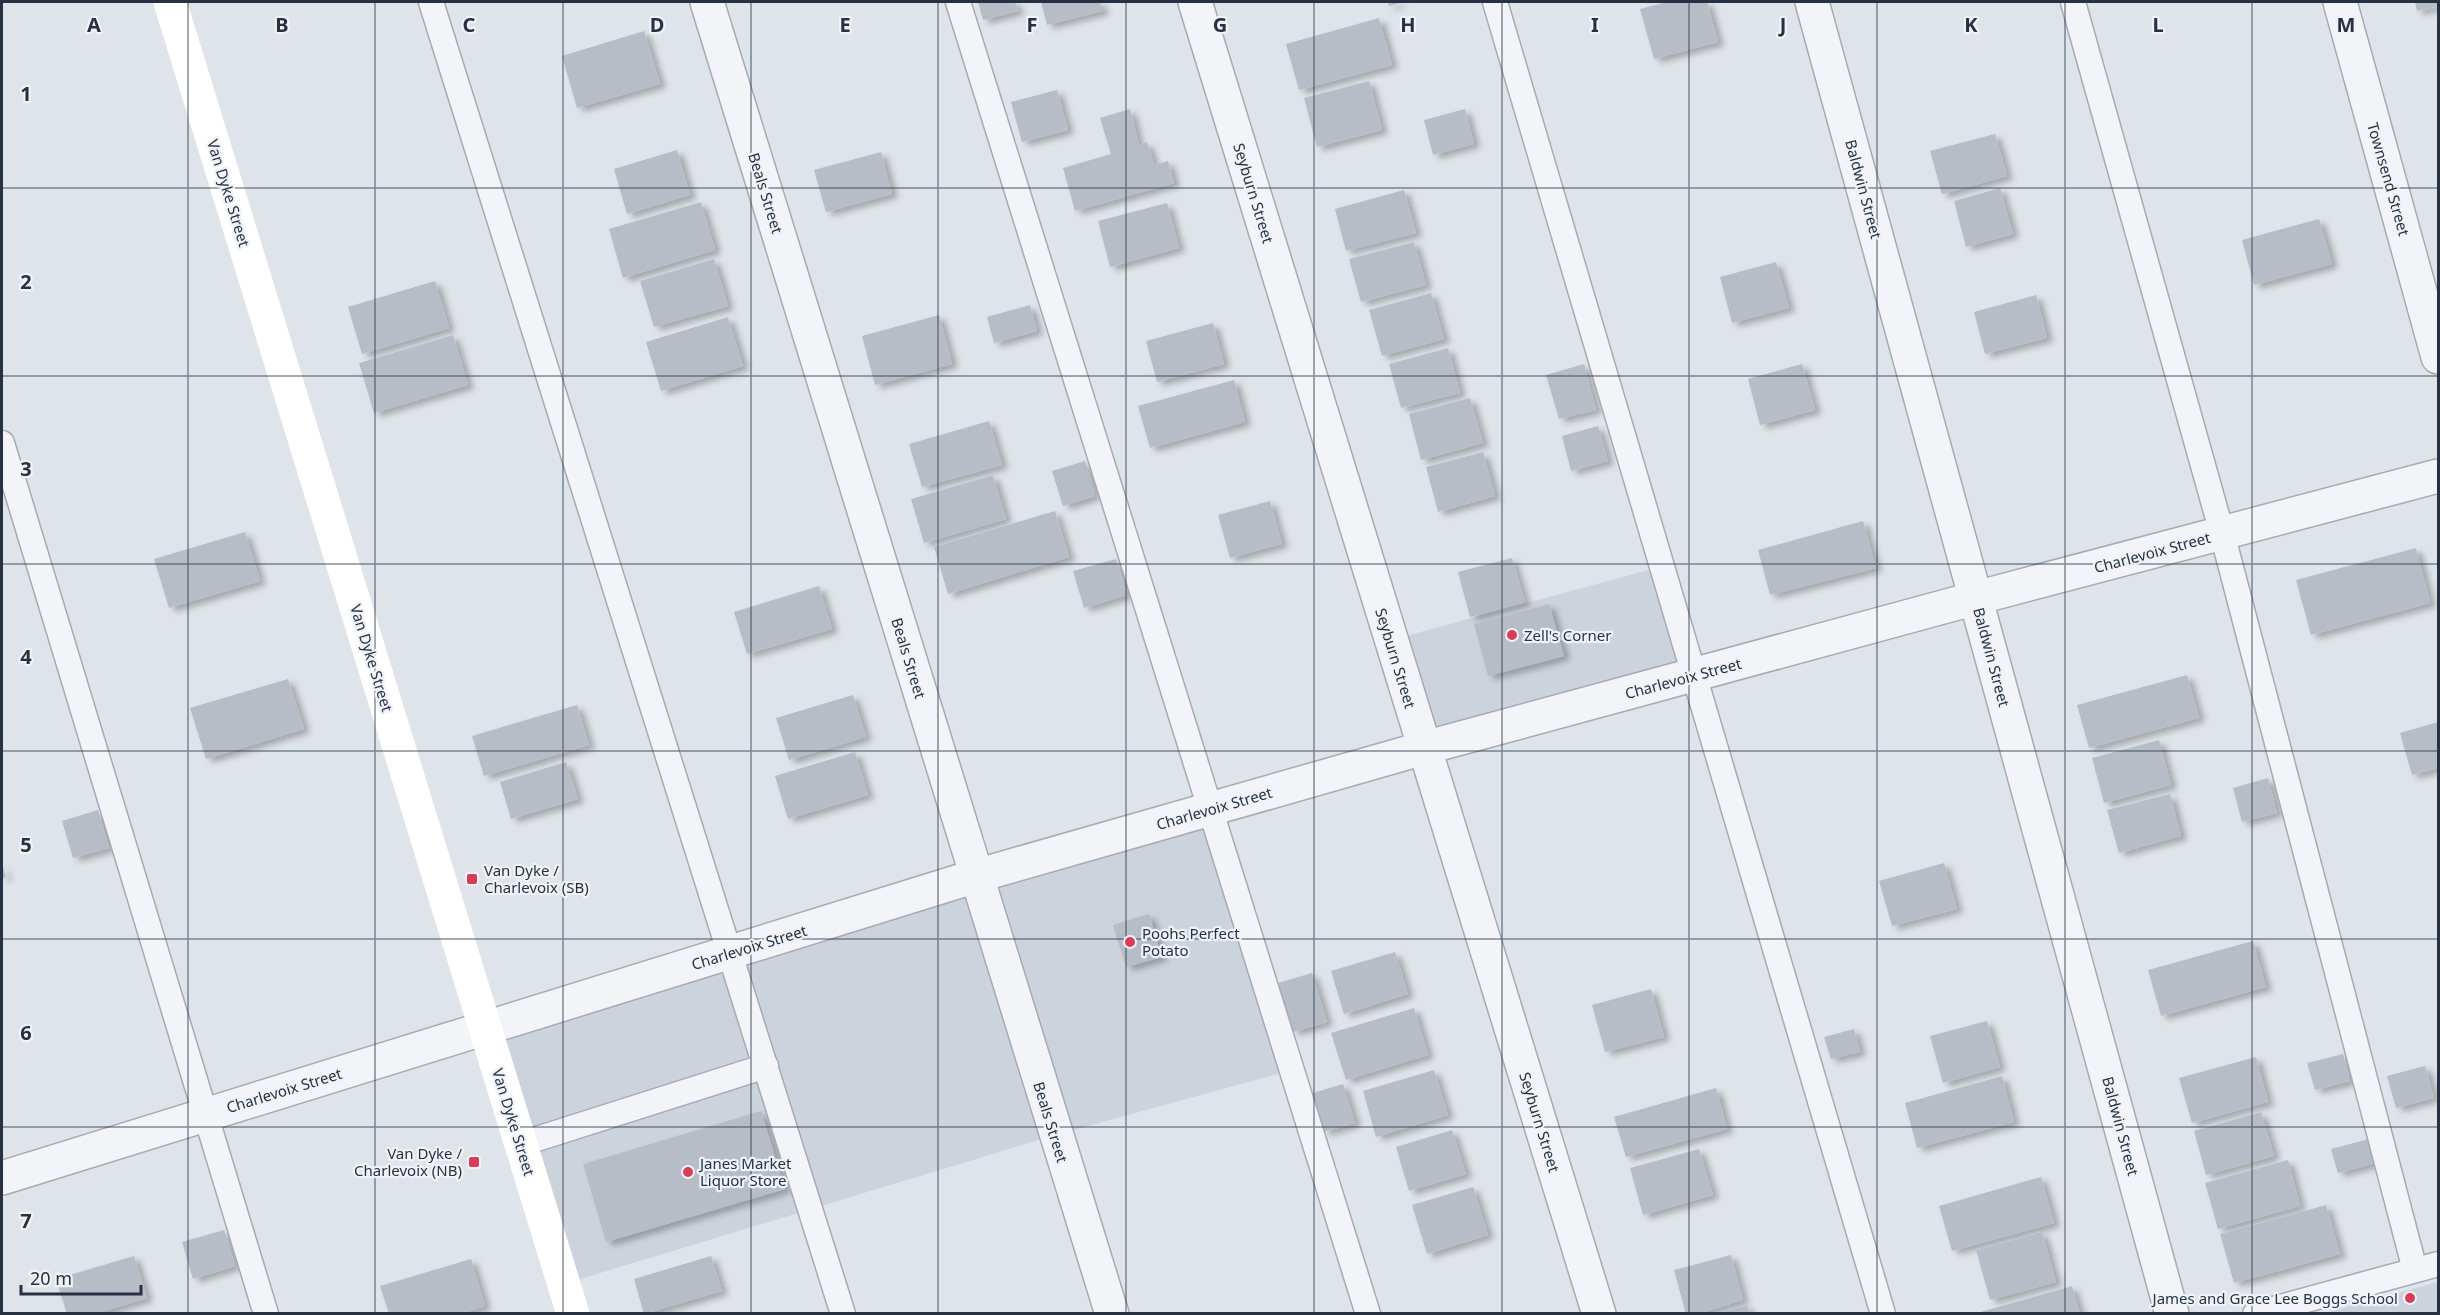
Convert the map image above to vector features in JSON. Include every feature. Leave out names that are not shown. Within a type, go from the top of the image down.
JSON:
[{"type":"main road","name":"Van Dyke Street","points":[[171,2],[573,1314]]},
{"type":"street","name":"Beals Street","points":[[707,2],[1112,1314]]},
{"type":"street","name":"Seyburn Street","points":[[1195,2],[1599,1314]]},
{"type":"street","name":"Baldwin Street","points":[[1812,2],[2172,1314]]},
{"type":"street","name":"Townsend Street","points":[[2340,2],[2439,357]]},
{"type":"street","name":"Charlevoix Street","points":[[2,1178],[976,876],[1424,748],[1976,598],[2439,476]]},
{"type":"lane","points":[[431,2],[843,1314]]},
{"type":"lane","points":[[958,2],[1368,1314]]},
{"type":"lane","points":[[1495,2],[1883,1314]]},
{"type":"lane","points":[[2073,2],[2222,533],[2415,1270]]},
{"type":"lane","points":[[2,443],[266,1314]]},
{"type":"lane","points":[[521,1144],[766,1066]]},
{"type":"lane","points":[[2255,1314],[2439,1264]]},
{"type":"shaded area","points":[[1663,566],[1695,674],[1424,748],[1391,640]]},
{"type":"shaded area","points":[[1211,809],[1292,1070],[1055,1135],[564,1284],[485,1028]]},
{"type":"shaded area","name":"James and Grace Lee Boggs School","points":[[2438,1282],[2438,1313],[2325,1313]]},
{"type":"building","points":[[978,2],[1015,2],[1018,11],[983,20]]},
{"type":"building","points":[[1041,2],[1100,2],[1103,11],[1047,25]]},
{"type":"building","points":[[1388,2],[1402,2],[1389,6]]},
{"type":"building","points":[[1667,2],[1707,2],[1718,42],[1654,59],[1640,9]]},
{"type":"building","points":[[2415,2],[2438,2],[2438,6],[2417,11]]},
{"type":"building","points":[[1379,18],[1392,65],[1299,90],[1286,44]]},
{"type":"building","points":[[644,31],[660,84],[577,108],[562,56]]},
{"type":"building","points":[[1369,81],[1382,130],[1317,147],[1304,98]]},
{"type":"building","points":[[1057,90],[1068,130],[1022,142],[1011,102]]},
{"type":"building","points":[[1130,109],[1139,145],[1147,142],[1154,165],[1168,161],[1174,183],[1075,211],[1063,168],[1111,154],[1100,118]]},
{"type":"building","points":[[1465,109],[1474,144],[1433,155],[1424,120]]},
{"type":"building","points":[[1995,134],[2007,176],[1942,194],[1930,151]]},
{"type":"building","points":[[677,150],[690,195],[627,214],[614,169]]},
{"type":"building","points":[[881,152],[892,194],[826,212],[814,170]]},
{"type":"building","points":[[2000,188],[2013,234],[1966,247],[1954,201]]},
{"type":"building","points":[[1404,190],[1416,233],[1346,251],[1335,209]]},
{"type":"building","points":[[701,202],[715,250],[623,278],[609,229]]},
{"type":"building","points":[[1167,203],[1179,248],[1110,267],[1098,221]]},
{"type":"building","points":[[2319,219],[2332,264],[2254,285],[2242,240]]},
{"type":"building","points":[[1414,242],[1426,285],[1361,302],[1349,259]]},
{"type":"building","points":[[714,259],[728,306],[654,327],[640,281]]},
{"type":"building","points":[[1776,262],[1789,308],[1732,323],[1720,277]]},
{"type":"building","points":[[435,281],[449,328],[362,354],[348,307]]},
{"type":"building","points":[[1431,293],[1444,339],[1382,356],[1369,310]]},
{"type":"building","points":[[2036,295],[2047,338],[1985,354],[1974,312]]},
{"type":"building","points":[[1030,305],[1037,331],[994,343],[987,317]]},
{"type":"building","points":[[939,315],[952,364],[875,385],[862,336]]},
{"type":"building","points":[[728,317],[743,366],[661,391],[646,342]]},
{"type":"building","points":[[1213,323],[1224,364],[1157,382],[1146,341]]},
{"type":"building","points":[[453,335],[468,385],[374,413],[359,363]]},
{"type":"building","points":[[1448,348],[1460,393],[1401,408],[1389,364]]},
{"type":"building","points":[[1584,364],[1596,410],[1559,419],[1546,375]]},
{"type":"building","points":[[1802,364],[1815,410],[1760,425],[1748,379]]},
{"type":"building","points":[[1234,380],[1245,422],[1150,448],[1138,406]]},
{"type":"building","points":[[1470,398],[1483,443],[1421,460],[1409,414]]},
{"type":"building","points":[[989,421],[1002,465],[922,487],[909,444]]},
{"type":"building","points":[[1598,426],[1608,461],[1571,471],[1562,436]]},
{"type":"building","points":[[1483,452],[1495,496],[1438,512],[1426,467]]},
{"type":"building","points":[[1085,461],[1095,496],[1063,506],[1052,471]]},
{"type":"building","points":[[993,475],[1006,519],[924,543],[911,499]]},
{"type":"building","points":[[1270,501],[1282,544],[1230,558],[1218,515]]},
{"type":"building","points":[[1055,511],[1069,557],[948,594],[934,547]]},
{"type":"building","points":[[1863,521],[1876,568],[1770,595],[1758,550]]},
{"type":"building","points":[[245,532],[260,581],[169,608],[154,559]]},
{"type":"building","points":[[2416,548],[2430,603],[2311,635],[2296,580]]},
{"type":"building","points":[[1512,558],[1525,602],[1470,617],[1458,572]]},
{"type":"building","points":[[1116,559],[1127,595],[1084,608],[1073,571]]},
{"type":"building","points":[[819,586],[832,629],[747,654],[734,612]]},
{"type":"building","points":[[1549,604],[1564,656],[1488,676],[1474,624]]},
{"type":"building","points":[[2187,675],[2199,718],[2089,748],[2077,705]]},
{"type":"building","points":[[288,679],[304,729],[206,759],[190,708]]},
{"type":"building","points":[[853,695],[866,737],[789,760],[776,718]]},
{"type":"building","points":[[577,705],[589,745],[484,776],[472,736]]},
{"type":"building","points":[[2438,722],[2438,768],[2412,775],[2400,733]]},
{"type":"building","points":[[2159,740],[2171,785],[2104,803],[2092,758]]},
{"type":"building","points":[[855,752],[868,795],[788,819],[775,776]]},
{"type":"building","points":[[566,762],[578,799],[511,819],[500,782]]},
{"type":"building","points":[[2268,778],[2277,813],[2242,822],[2233,788]]},
{"type":"building","points":[[2170,794],[2181,836],[2119,853],[2107,810]]},
{"type":"building","points":[[98,810],[109,848],[73,858],[62,821]]},
{"type":"building","points":[[2,863],[6,877],[2,879]]},
{"type":"building","points":[[1944,863],[1957,909],[1892,926],[1879,881]]},
{"type":"building","points":[[1149,914],[1162,957],[1126,967],[1113,925]]},
{"type":"building","points":[[2253,941],[2266,987],[2161,1016],[2148,970]]},
{"type":"building","points":[[1395,952],[1408,994],[1344,1014],[1331,971]]},
{"type":"building","points":[[1312,973],[1327,1022],[1293,1032],[1278,983]]},
{"type":"building","points":[[1651,989],[1664,1037],[1605,1052],[1592,1005]]},
{"type":"building","points":[[1414,1008],[1428,1055],[1346,1080],[1331,1033]]},
{"type":"building","points":[[1987,1021],[2000,1067],[1943,1083],[1930,1036]]},
{"type":"building","points":[[1854,1029],[1860,1052],[1831,1059],[1824,1037]]},
{"type":"building","points":[[2343,1054],[2350,1081],[2315,1090],[2307,1063]]},
{"type":"building","points":[[2256,1057],[2268,1102],[2192,1123],[2179,1078]]},
{"type":"building","points":[[2425,1066],[2434,1098],[2396,1108],[2387,1076]]},
{"type":"building","points":[[1434,1070],[1448,1115],[1376,1137],[1363,1091]]},
{"type":"building","points":[[2002,1076],[2014,1122],[1917,1148],[1905,1103]]},
{"type":"building","points":[[1343,1084],[1355,1123],[1324,1132],[1313,1093]]},
{"type":"building","points":[[1716,1088],[1727,1129],[1626,1157],[1614,1117]]},
{"type":"building","points":[[761,1111],[785,1189],[606,1242],[583,1164]]},
{"type":"building","points":[[2261,1112],[2274,1156],[2206,1175],[2194,1131]]},
{"type":"building","points":[[1452,1130],[1466,1174],[1409,1191],[1396,1147]]},
{"type":"building","points":[[2369,1139],[2376,1163],[2338,1173],[2331,1149]]},
{"type":"building","points":[[1699,1149],[1713,1195],[1643,1215],[1630,1168]]},
{"type":"building","points":[[2288,1160],[2300,1206],[2218,1229],[2205,1183]]},
{"type":"building","points":[[2041,1177],[2054,1223],[1952,1251],[1939,1206]]},
{"type":"building","points":[[1473,1187],[1488,1235],[1427,1254],[1412,1205]]},
{"type":"building","points":[[2326,1205],[2340,1254],[2234,1283],[2220,1234]]},
{"type":"building","points":[[224,1230],[235,1266],[193,1279],[182,1242]]},
{"type":"building","points":[[2042,1232],[2056,1282],[1990,1300],[1976,1250]]},
{"type":"building","points":[[1731,1255],[1743,1300],[1697,1314],[1686,1314],[1674,1270]]},
{"type":"building","points":[[134,1256],[147,1298],[95,1314],[67,1314],[56,1279]]},
{"type":"building","points":[[711,1256],[722,1291],[644,1314],[634,1279]]},
{"type":"building","points":[[471,1259],[485,1306],[460,1314],[389,1314],[380,1286]]},
{"type":"building","points":[[2072,1286],[2080,1314],[1977,1314],[1977,1313]]},
{"type":"building","points":[[1747,1305],[1749,1314],[1719,1314],[1719,1313]]},
{"type":"place","name":"Zell's Corner","points":[[1512,635]]},
{"type":"place","name":"Van Dyke / Charlevoix (SB)","points":[[472,879]]},
{"type":"place","name":"Poohs Perfect Potato","points":[[1130,942]]},
{"type":"place","name":"Van Dyke / Charlevoix (NB)","points":[[474,1162]]},
{"type":"place","name":"Janes Market Liquor Store","points":[[688,1172]]},
{"type":"place","name":"James and Grace Lee Boggs School","points":[[2410,1298]]}]
